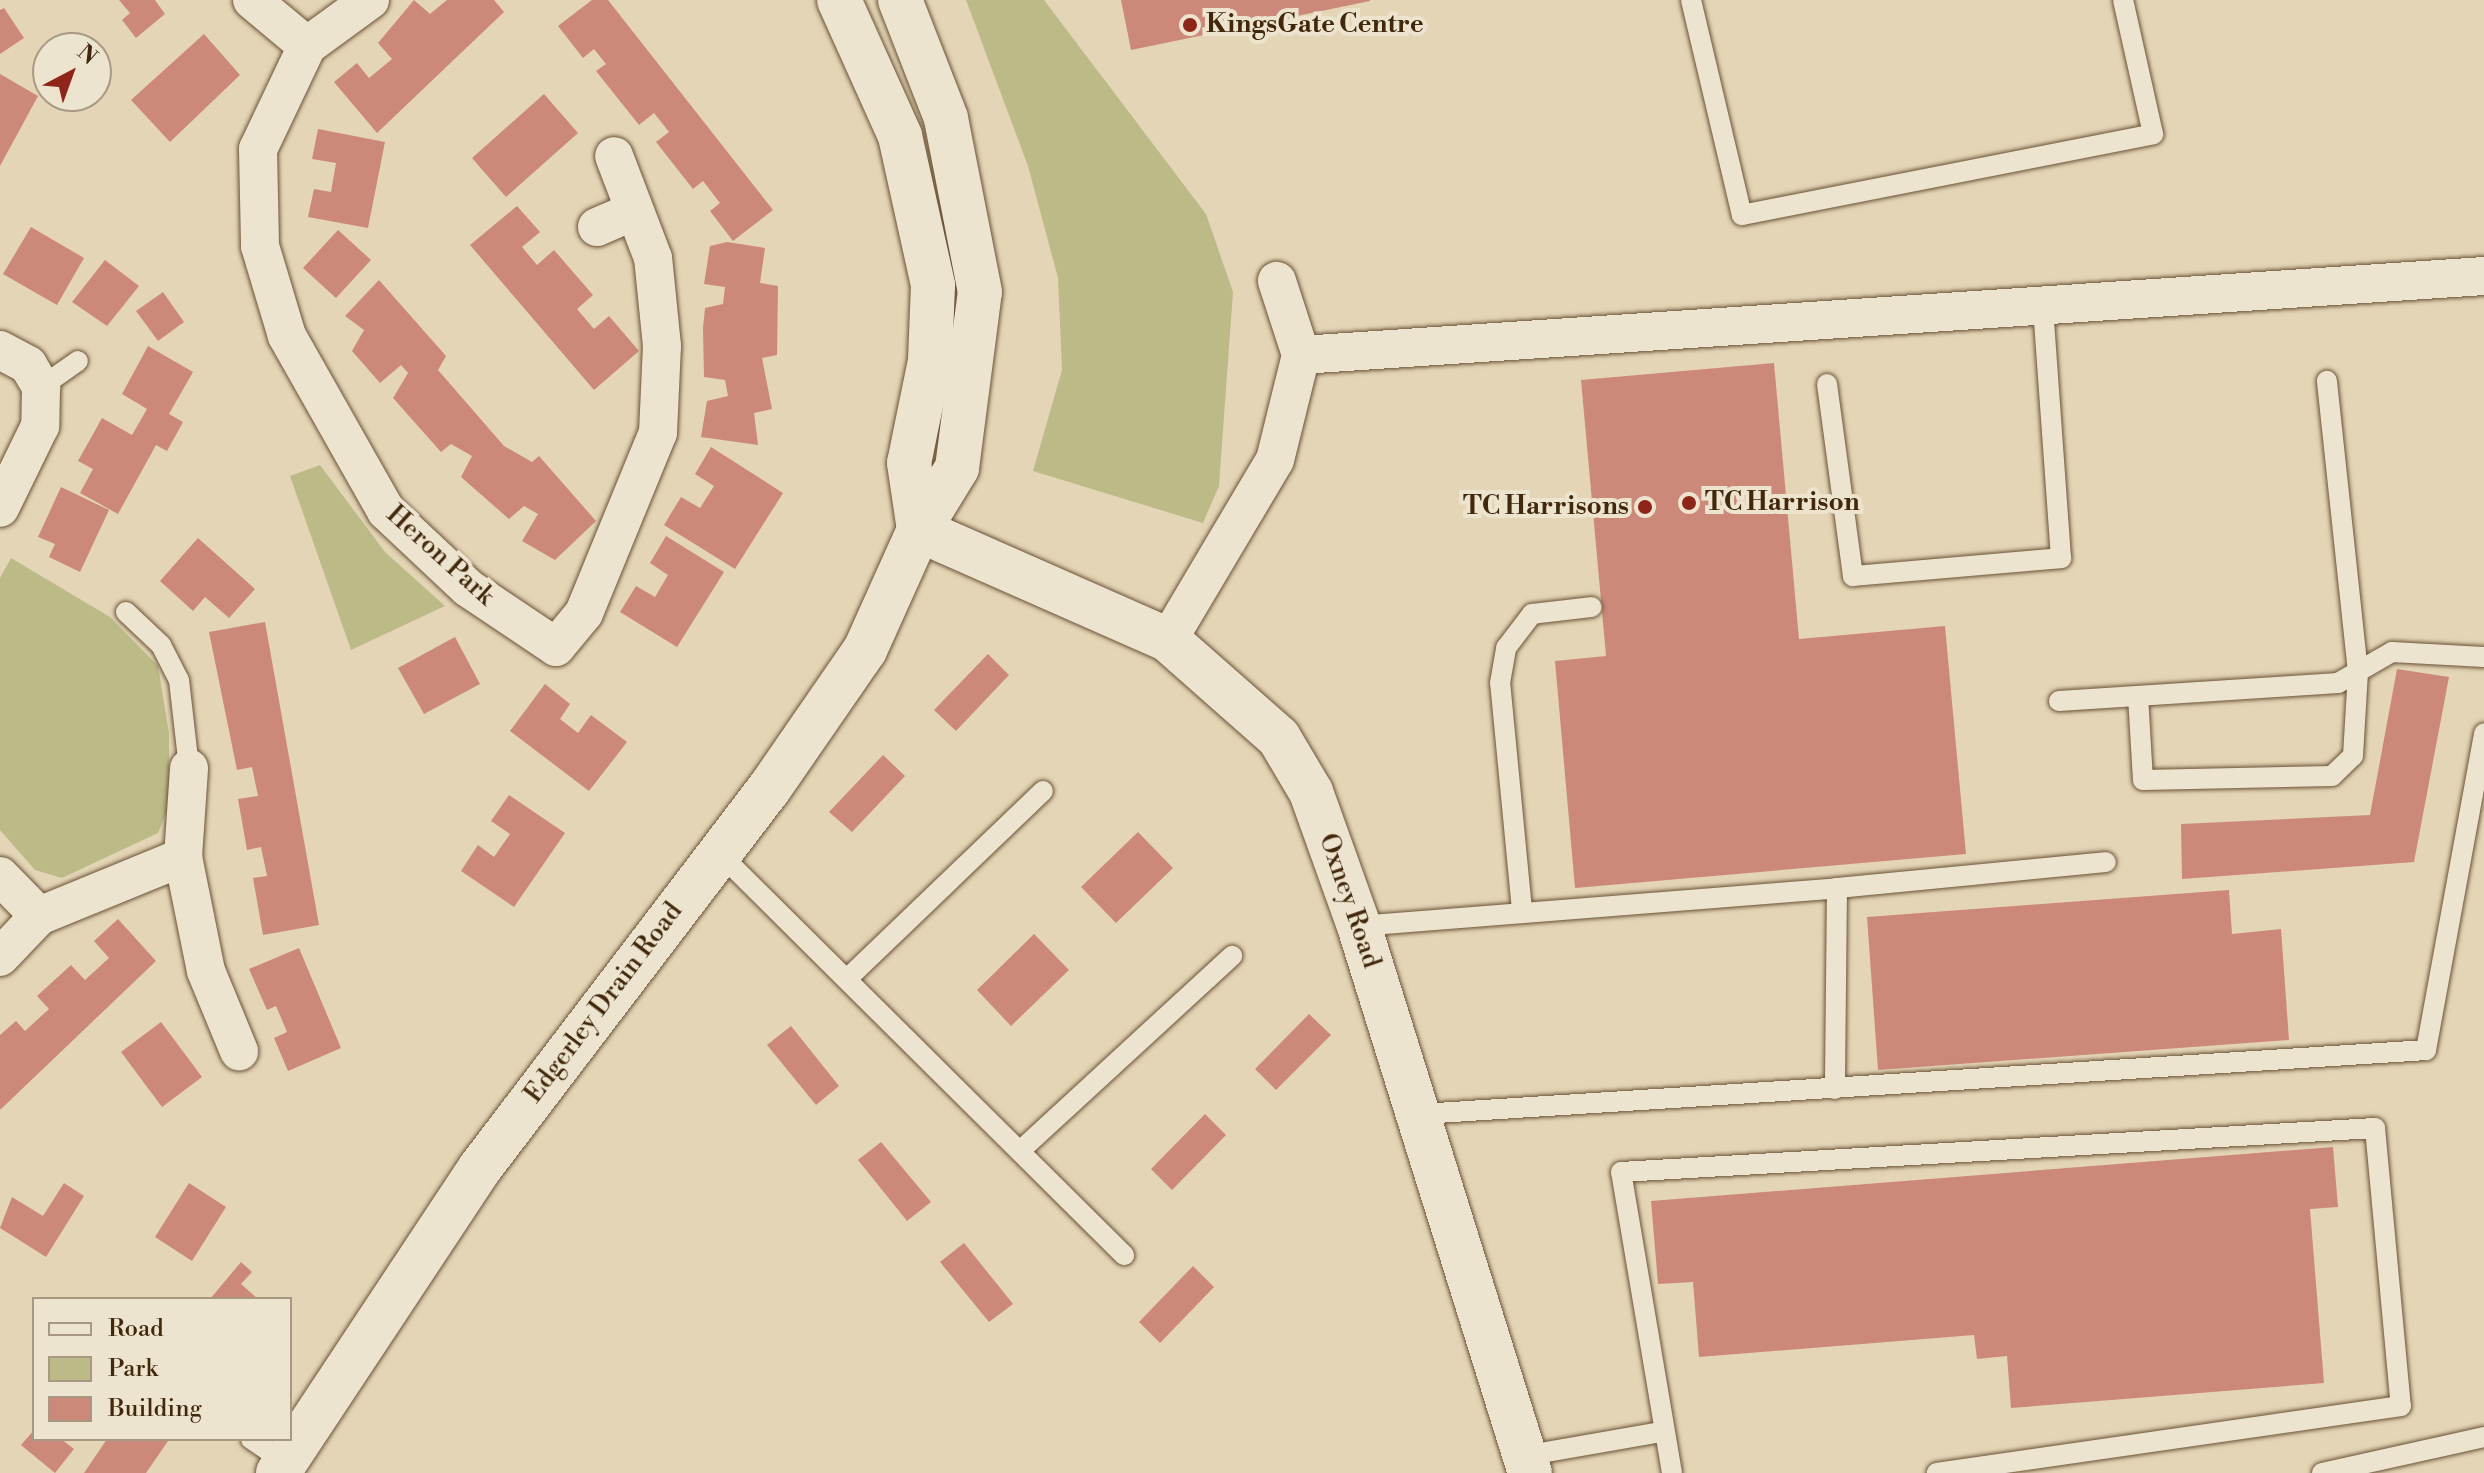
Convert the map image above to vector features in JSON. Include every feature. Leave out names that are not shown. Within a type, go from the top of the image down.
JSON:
[{"type":"street","points":[[252,0],[307,46]]},
{"type":"street","name":"Heron Park","points":[[370,0],[307,46],[258,149],[260,246],[287,336],[386,511],[468,588],[556,647],[584,613],[658,433],[662,346],[653,258],[614,156]]},
{"type":"street","points":[[839,0],[900,136],[933,285],[930,361],[909,463],[919,530]]},
{"type":"street","name":"Edgerley Drain Road","points":[[292,1430],[497,1145],[719,853],[865,650],[919,530],[957,468],[980,292],[946,118],[900,0]]},
{"type":"street","points":[[597,227],[634,211]]},
{"type":"street","points":[[1301,355],[2484,276]]},
{"type":"street","points":[[1168,640],[1275,460],[1301,355],[1277,281]]},
{"type":"street","points":[[0,350],[28,365],[41,387],[40,426],[0,508]]},
{"type":"street","name":"Oxney Road","points":[[919,530],[1168,640],[1279,738],[1311,792],[1359,926],[1421,1114],[1527,1465]]},
{"type":"street","points":[[189,768],[183,857],[206,971],[239,1051]]},
{"type":"street","points":[[0,957],[39,916],[183,857]]},
{"type":"street","points":[[0,876],[39,916]]},
{"type":"street","name":"Edgerley Drain Road","points":[[272,1458],[284,1441]]},
{"type":"lane","points":[[1691,0],[1742,215],[2153,134],[2123,0]]},
{"type":"lane","points":[[1827,384],[1853,576],[2061,558],[2043,305]]},
{"type":"lane","points":[[41,387],[78,361]]},
{"type":"lane","points":[[2138,696],[2143,780],[2332,776],[2353,756],[2358,672],[2327,381]]},
{"type":"lane","points":[[1522,910],[1500,683],[1506,648],[1532,614],[1592,607]]},
{"type":"lane","points":[[126,612],[161,645],[179,680],[189,768]]},
{"type":"lane","points":[[2059,701],[2338,683],[2392,652],[2484,657]]},
{"type":"lane","points":[[1421,1114],[2426,1050],[2484,733]]},
{"type":"lane","points":[[848,978],[1043,791]]},
{"type":"lane","points":[[719,853],[1124,1255]]},
{"type":"lane","points":[[1359,926],[1522,910],[1837,888],[2106,862]]},
{"type":"lane","points":[[1835,1089],[1837,888]]},
{"type":"lane","points":[[1021,1150],[1232,956]]},
{"type":"lane","points":[[1672,1473],[1662,1432],[1621,1172],[2375,1128],[2401,1406],[1937,1473]]},
{"type":"lane","points":[[1527,1465],[1662,1432]]},
{"type":"lane","points":[[2322,1473],[2484,1437]]},
{"type":"green space","points":[[966,0],[1044,0],[1206,214],[1233,292],[1219,486],[1203,523],[1033,471],[1062,370],[1058,278],[1028,166]]},
{"type":"green space","points":[[320,465],[385,552],[445,606],[351,650],[290,476]]},
{"type":"green space","points":[[11,558],[110,617],[158,666],[169,733],[169,805],[158,833],[62,878],[35,870],[0,830],[0,578]]},
{"type":"building","points":[[119,0],[155,0],[165,14],[136,38],[122,20],[130,13]]},
{"type":"building","points":[[414,0],[430,14],[447,0],[494,0],[504,12],[377,133],[334,82],[357,63],[369,78],[392,59],[378,43]]},
{"type":"building","points":[[592,0],[608,0],[773,210],[733,241],[710,211],[720,203],[703,181],[693,189],[656,142],[669,132],[654,113],[639,125],[596,71],[606,64],[594,49],[583,58],[558,26]]},
{"type":"building","name":"KingsGate Centre","points":[[1121,0],[1370,0],[1370,1],[1131,50]]},
{"type":"building","points":[[4,8],[24,38],[0,54],[0,10]]},
{"type":"building","points":[[204,34],[240,75],[170,142],[131,100]]},
{"type":"building","points":[[0,74],[32,93],[32,107],[0,166]]},
{"type":"building","points":[[544,94],[578,133],[506,197],[472,158]]},
{"type":"building","points":[[318,129],[385,142],[368,228],[308,217],[314,189],[331,192],[336,163],[312,159]]},
{"type":"building","points":[[517,206],[540,232],[522,247],[537,265],[554,250],[593,295],[577,309],[594,329],[609,316],[639,351],[594,390],[470,245]]},
{"type":"building","points":[[31,227],[84,258],[57,305],[3,274]]},
{"type":"building","points":[[338,230],[371,260],[336,298],[303,268]]},
{"type":"building","points":[[727,242],[765,248],[760,283],[778,286],[777,355],[762,358],[772,409],[754,413],[758,445],[701,437],[707,401],[728,396],[725,380],[704,377],[703,328],[705,308],[723,304],[725,287],[704,284],[710,246]]},
{"type":"building","points":[[105,260],[139,286],[107,326],[72,302]]},
{"type":"building","points":[[379,280],[446,356],[438,370],[504,446],[532,462],[539,456],[596,521],[555,560],[522,541],[538,514],[524,506],[509,519],[461,477],[472,456],[451,444],[441,452],[393,398],[408,373],[401,365],[380,383],[352,351],[364,330],[345,316]]},
{"type":"building","points":[[163,292],[184,322],[158,341],[136,311]]},
{"type":"building","points":[[148,346],[193,372],[169,414],[183,422],[167,451],[156,445],[118,514],[80,493],[93,469],[78,461],[102,418],[132,435],[147,409],[122,394]]},
{"type":"building","name":"TC Harrison","points":[[1774,363],[1799,639],[1945,626],[1966,854],[1575,888],[1555,661],[1606,656],[1581,380]]},
{"type":"building","points":[[711,447],[783,493],[735,569],[664,525],[681,497],[700,508],[714,486],[695,474]]},
{"type":"building","points":[[61,487],[109,510],[80,572],[49,557],[55,544],[38,537]]},
{"type":"building","points":[[666,536],[724,572],[677,647],[620,612],[636,586],[655,597],[668,575],[650,563]]},
{"type":"building","points":[[198,538],[255,589],[229,618],[205,597],[193,611],[160,581]]},
{"type":"building","points":[[265,622],[319,925],[263,935],[253,878],[267,876],[261,847],[247,850],[238,799],[258,796],[252,767],[237,770],[209,632]]},
{"type":"building","points":[[455,637],[480,684],[424,714],[398,668]]},
{"type":"building","points":[[988,654],[1009,675],[956,731],[934,710]]},
{"type":"building","points":[[2397,669],[2449,677],[2414,862],[2182,879],[2181,824],[2370,815]]},
{"type":"building","points":[[545,684],[570,704],[560,719],[578,733],[591,715],[627,742],[589,791],[510,731]]},
{"type":"building","points":[[883,755],[905,776],[852,832],[829,812]]},
{"type":"building","points":[[509,795],[565,833],[514,907],[461,871],[478,845],[494,857],[510,834],[491,821]]},
{"type":"building","points":[[1138,832],[1173,868],[1116,923],[1081,887]]},
{"type":"building","points":[[2229,890],[2232,934],[2281,929],[2289,1040],[1878,1070],[1867,917]]},
{"type":"building","points":[[118,919],[156,961],[0,1110],[0,1035],[16,1021],[25,1031],[49,1009],[37,996],[71,965],[85,980],[109,958],[94,941]]},
{"type":"building","points":[[1034,934],[1069,970],[1011,1026],[977,990]]},
{"type":"building","points":[[299,948],[341,1048],[288,1071],[274,1038],[287,1032],[276,1006],[267,1010],[249,969]]},
{"type":"building","points":[[1309,1014],[1331,1035],[1276,1090],[1255,1069]]},
{"type":"building","points":[[161,1022],[202,1077],[162,1107],[121,1052]]},
{"type":"building","points":[[791,1026],[839,1086],[816,1105],[767,1045]]},
{"type":"building","points":[[1205,1114],[1226,1135],[1172,1190],[1151,1169]]},
{"type":"building","points":[[881,1142],[931,1202],[907,1221],[858,1160]]},
{"type":"building","points":[[2333,1147],[2338,1207],[2310,1209],[2324,1383],[2011,1408],[2007,1356],[1977,1359],[1974,1335],[1699,1357],[1693,1282],[1658,1284],[1651,1201]]},
{"type":"building","points":[[64,1183],[84,1196],[46,1257],[0,1228],[12,1197],[43,1216]]},
{"type":"building","points":[[189,1183],[226,1207],[192,1261],[155,1237]]},
{"type":"building","points":[[964,1243],[1013,1304],[989,1322],[940,1262]]},
{"type":"building","points":[[241,1262],[252,1272],[241,1284],[256,1297],[212,1297]]},
{"type":"building","points":[[1193,1266],[1214,1287],[1160,1343],[1139,1322]]},
{"type":"building","points":[[32,1432],[32,1441],[64,1441],[74,1449],[55,1473],[21,1445]]},
{"type":"building","points":[[106,1441],[168,1441],[146,1473],[84,1473]]},
{"type":"place","name":"KingsGate Centre","points":[[1190,25]]},
{"type":"place","name":"TC Harrison","points":[[1689,503]]},
{"type":"place","name":"TC Harrisons","points":[[1645,507]]}]
